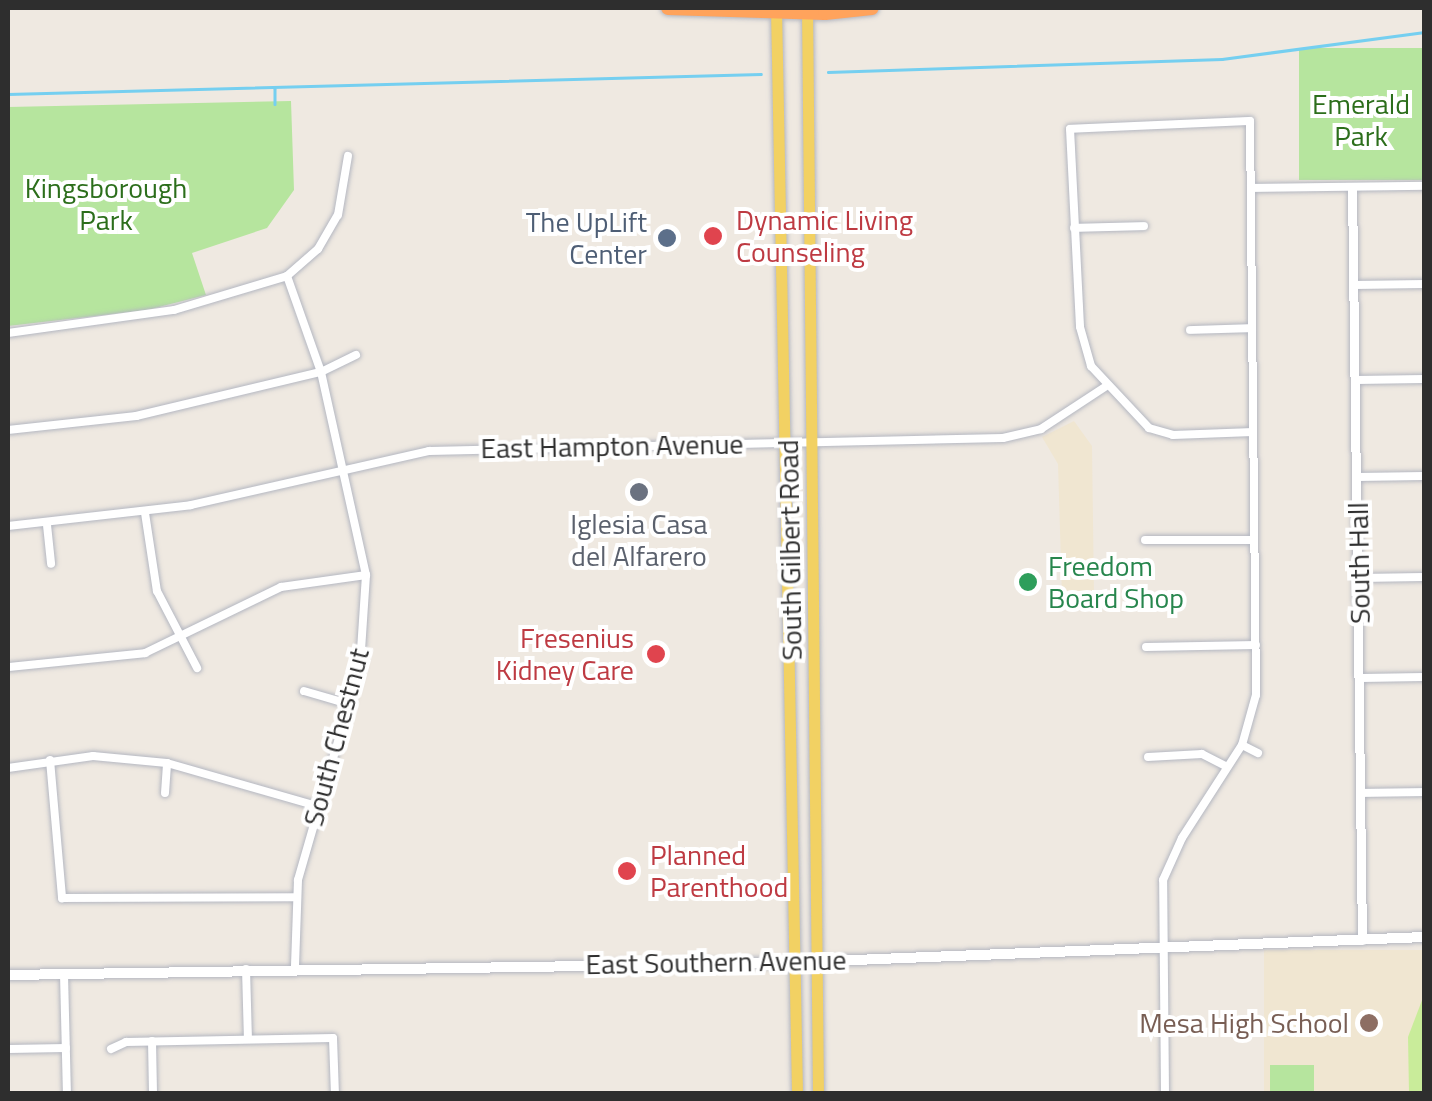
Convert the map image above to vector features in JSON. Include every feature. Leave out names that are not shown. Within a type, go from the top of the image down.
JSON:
[{"type":"highway","points":[[668,8],[872,8]]},
{"type":"main road","name":"South Gilbert Road","points":[[776,10],[789,442],[797,1094]]},
{"type":"main road","name":"South Gilbert Road","points":[[807,10],[807,442],[818,1094]]},
{"type":"main road","name":"East Southern Avenue","points":[[8,975],[816,962],[1424,938]]},
{"type":"street","points":[[1165,1094],[1161,947],[1166,869],[1242,745],[1256,695],[1250,121],[1070,129],[1082,346],[1104,387],[1136,419],[1165,434],[1253,432]]},
{"type":"street","points":[[8,333],[174,310],[287,276],[318,249],[338,215],[348,156]]},
{"type":"street","points":[[1251,188],[1424,186]]},
{"type":"street","name":"South Hall","points":[[1352,187],[1362,940]]},
{"type":"street","points":[[1074,228],[1144,226]]},
{"type":"street","name":"South Chestnut","points":[[287,276],[321,372],[345,466],[366,575],[360,665],[316,806],[296,897],[295,968]]},
{"type":"street","points":[[1354,285],[1424,284]]},
{"type":"street","points":[[1190,330],[1252,328]]},
{"type":"street","points":[[8,430],[136,416],[321,372],[356,355]]},
{"type":"street","points":[[1356,380],[1424,379]]},
{"type":"street","name":"East Hampton Avenue","points":[[8,526],[145,514],[345,466],[437,450],[1020,435],[1055,422],[1104,387]]},
{"type":"street","points":[[1357,476],[1424,476]]},
{"type":"street","points":[[145,514],[157,590],[196,668]]},
{"type":"street","points":[[47,525],[51,564]]},
{"type":"street","points":[[1145,540],[1254,540]]},
{"type":"street","points":[[8,667],[127,658],[281,588],[366,575]]},
{"type":"street","points":[[1359,578],[1424,577]]},
{"type":"street","points":[[1146,646],[1256,645]]},
{"type":"street","points":[[1361,678],[1424,676]]},
{"type":"street","points":[[304,690],[350,704]]},
{"type":"street","points":[[1242,745],[1258,753]]},
{"type":"street","points":[[1148,757],[1202,754],[1226,767]]},
{"type":"street","points":[[8,768],[50,760],[167,762],[316,806]]},
{"type":"street","points":[[50,760],[62,898],[296,897]]},
{"type":"street","points":[[165,793],[167,762]]},
{"type":"street","points":[[1361,793],[1424,792]]},
{"type":"street","points":[[246,969],[248,1040]]},
{"type":"street","points":[[64,974],[67,1094]]},
{"type":"street","points":[[110,1049],[152,1041],[333,1038],[334,1094]]},
{"type":"street","points":[[152,1041],[153,1094]]},
{"type":"street","points":[[8,1049],[66,1048]]},
{"type":"shaded area","points":[[1074,421],[1092,446],[1094,595],[1062,596],[1058,464],[1042,437]]},
{"type":"shaded area","name":"Mesa High School","points":[[1264,950],[1424,950],[1424,1093],[1264,1093]]},
{"type":"green space","name":"Emerald Park","points":[[1299,48],[1424,48],[1424,180],[1299,180]]},
{"type":"green space","name":"Kingsborough Park","points":[[291,101],[294,190],[267,228],[192,253],[206,295],[147,310],[8,326],[8,107]]},
{"type":"green space","points":[[1424,995],[1424,1093],[1409,1093],[1408,1037]]},
{"type":"green space","points":[[1270,1065],[1314,1065],[1314,1093],[1270,1093]]},
{"type":"waterway","points":[[828,72],[1222,59],[1424,32]]},
{"type":"waterway","points":[[8,94],[761,74]]},
{"type":"waterway","points":[[275,89],[275,104]]},
{"type":"place","name":"Dynamic Living Counseling","points":[[713,236]]},
{"type":"place","name":"The UpLift Center","points":[[667,238]]},
{"type":"place","name":"Iglesia Casa del Alfarero","points":[[639,492]]},
{"type":"place","name":"Freedom Board Shop","points":[[1028,582]]},
{"type":"place","name":"Fresenius Kidney Care","points":[[656,654]]},
{"type":"place","name":"Planned Parenthood","points":[[627,871]]},
{"type":"place","name":"Mesa High School","points":[[1369,1023]]}]
